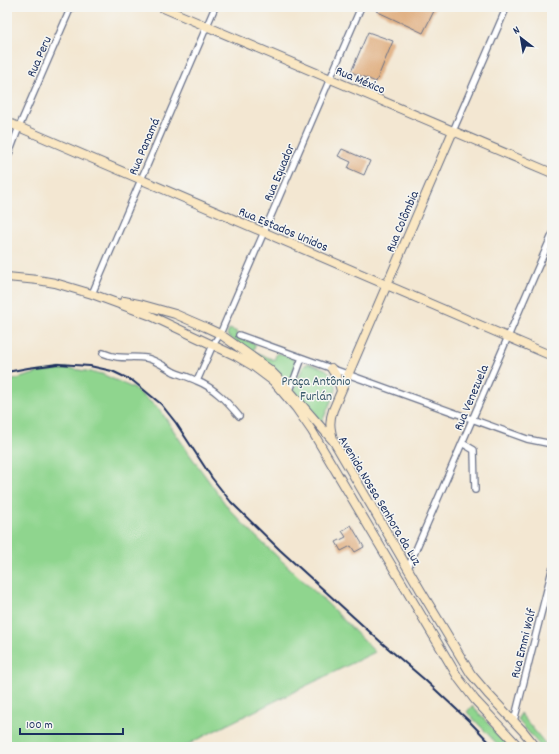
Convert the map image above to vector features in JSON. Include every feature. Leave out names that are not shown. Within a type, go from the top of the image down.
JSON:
[{"type":"main road","name":"Rua México","points":[[161,7],[552,173]]},
{"type":"main road","name":"Rua Estados Unidos","points":[[7,122],[552,356]]},
{"type":"main road","name":"Rua Colômbia","points":[[334,442],[330,429],[333,410],[453,131]]},
{"type":"main road","name":"Avenida Nossa Senhora da Luz","points":[[7,277],[55,282],[140,311],[246,362],[289,393],[334,442],[471,674],[536,747]]},
{"type":"main road","name":"Avenida Nossa Senhora da Luz","points":[[92,294],[143,305],[169,312],[190,320],[220,334],[269,369],[282,382],[453,670],[475,700],[519,747]]},
{"type":"main road","points":[[331,368],[338,379],[341,391]]},
{"type":"street","name":"Rua Peru","points":[[7,159],[19,127],[71,7]]},
{"type":"street","name":"Rua Panamá","points":[[92,294],[215,7]]},
{"type":"street","name":"Rua Equador","points":[[197,381],[213,345],[220,334],[360,7]]},
{"type":"street","name":"Rua Colômbia","points":[[453,131],[505,11]]},
{"type":"street","name":"Rua Venezuela","points":[[408,568],[552,235]]},
{"type":"street","points":[[239,335],[527,439],[552,444]]},
{"type":"street","points":[[103,353],[120,358],[150,359],[178,374],[197,381],[214,390],[239,416]]},
{"type":"street","points":[[289,393],[302,358]]},
{"type":"street","points":[[462,443],[474,450],[475,490]]},
{"type":"street","name":"Rua Emmi Wolf","points":[[514,721],[552,570]]},
{"type":"green space","points":[[229,329],[238,332],[236,337],[256,344],[253,351],[274,360],[277,353],[293,359],[295,366],[288,385],[227,335]]},
{"type":"green space","name":"Praça Antônio Furlán","points":[[309,363],[329,372],[336,384],[336,390],[321,424],[293,391],[303,367]]},
{"type":"green space","points":[[68,368],[102,374],[135,389],[160,410],[229,509],[250,531],[328,604],[375,652],[183,747],[7,747],[7,382],[40,372]]},
{"type":"green space","points":[[472,706],[510,747],[500,747],[467,712]]},
{"type":"green space","points":[[520,713],[548,747],[541,747],[518,720]]},
{"type":"building","points":[[378,7],[432,7],[435,9],[423,33],[376,11]]},
{"type":"building","points":[[368,32],[393,41],[376,82],[351,72]]},
{"type":"building","points":[[342,149],[370,161],[364,175],[348,168],[351,162],[338,156]]},
{"type":"building","points":[[351,525],[364,547],[355,552],[351,546],[341,551],[336,542],[346,537],[342,531]]},
{"type":"railway","points":[[7,372],[58,364],[90,366],[112,371],[133,381],[161,404],[176,423],[212,478],[231,502],[280,550],[425,680],[469,721],[494,747]]}]
